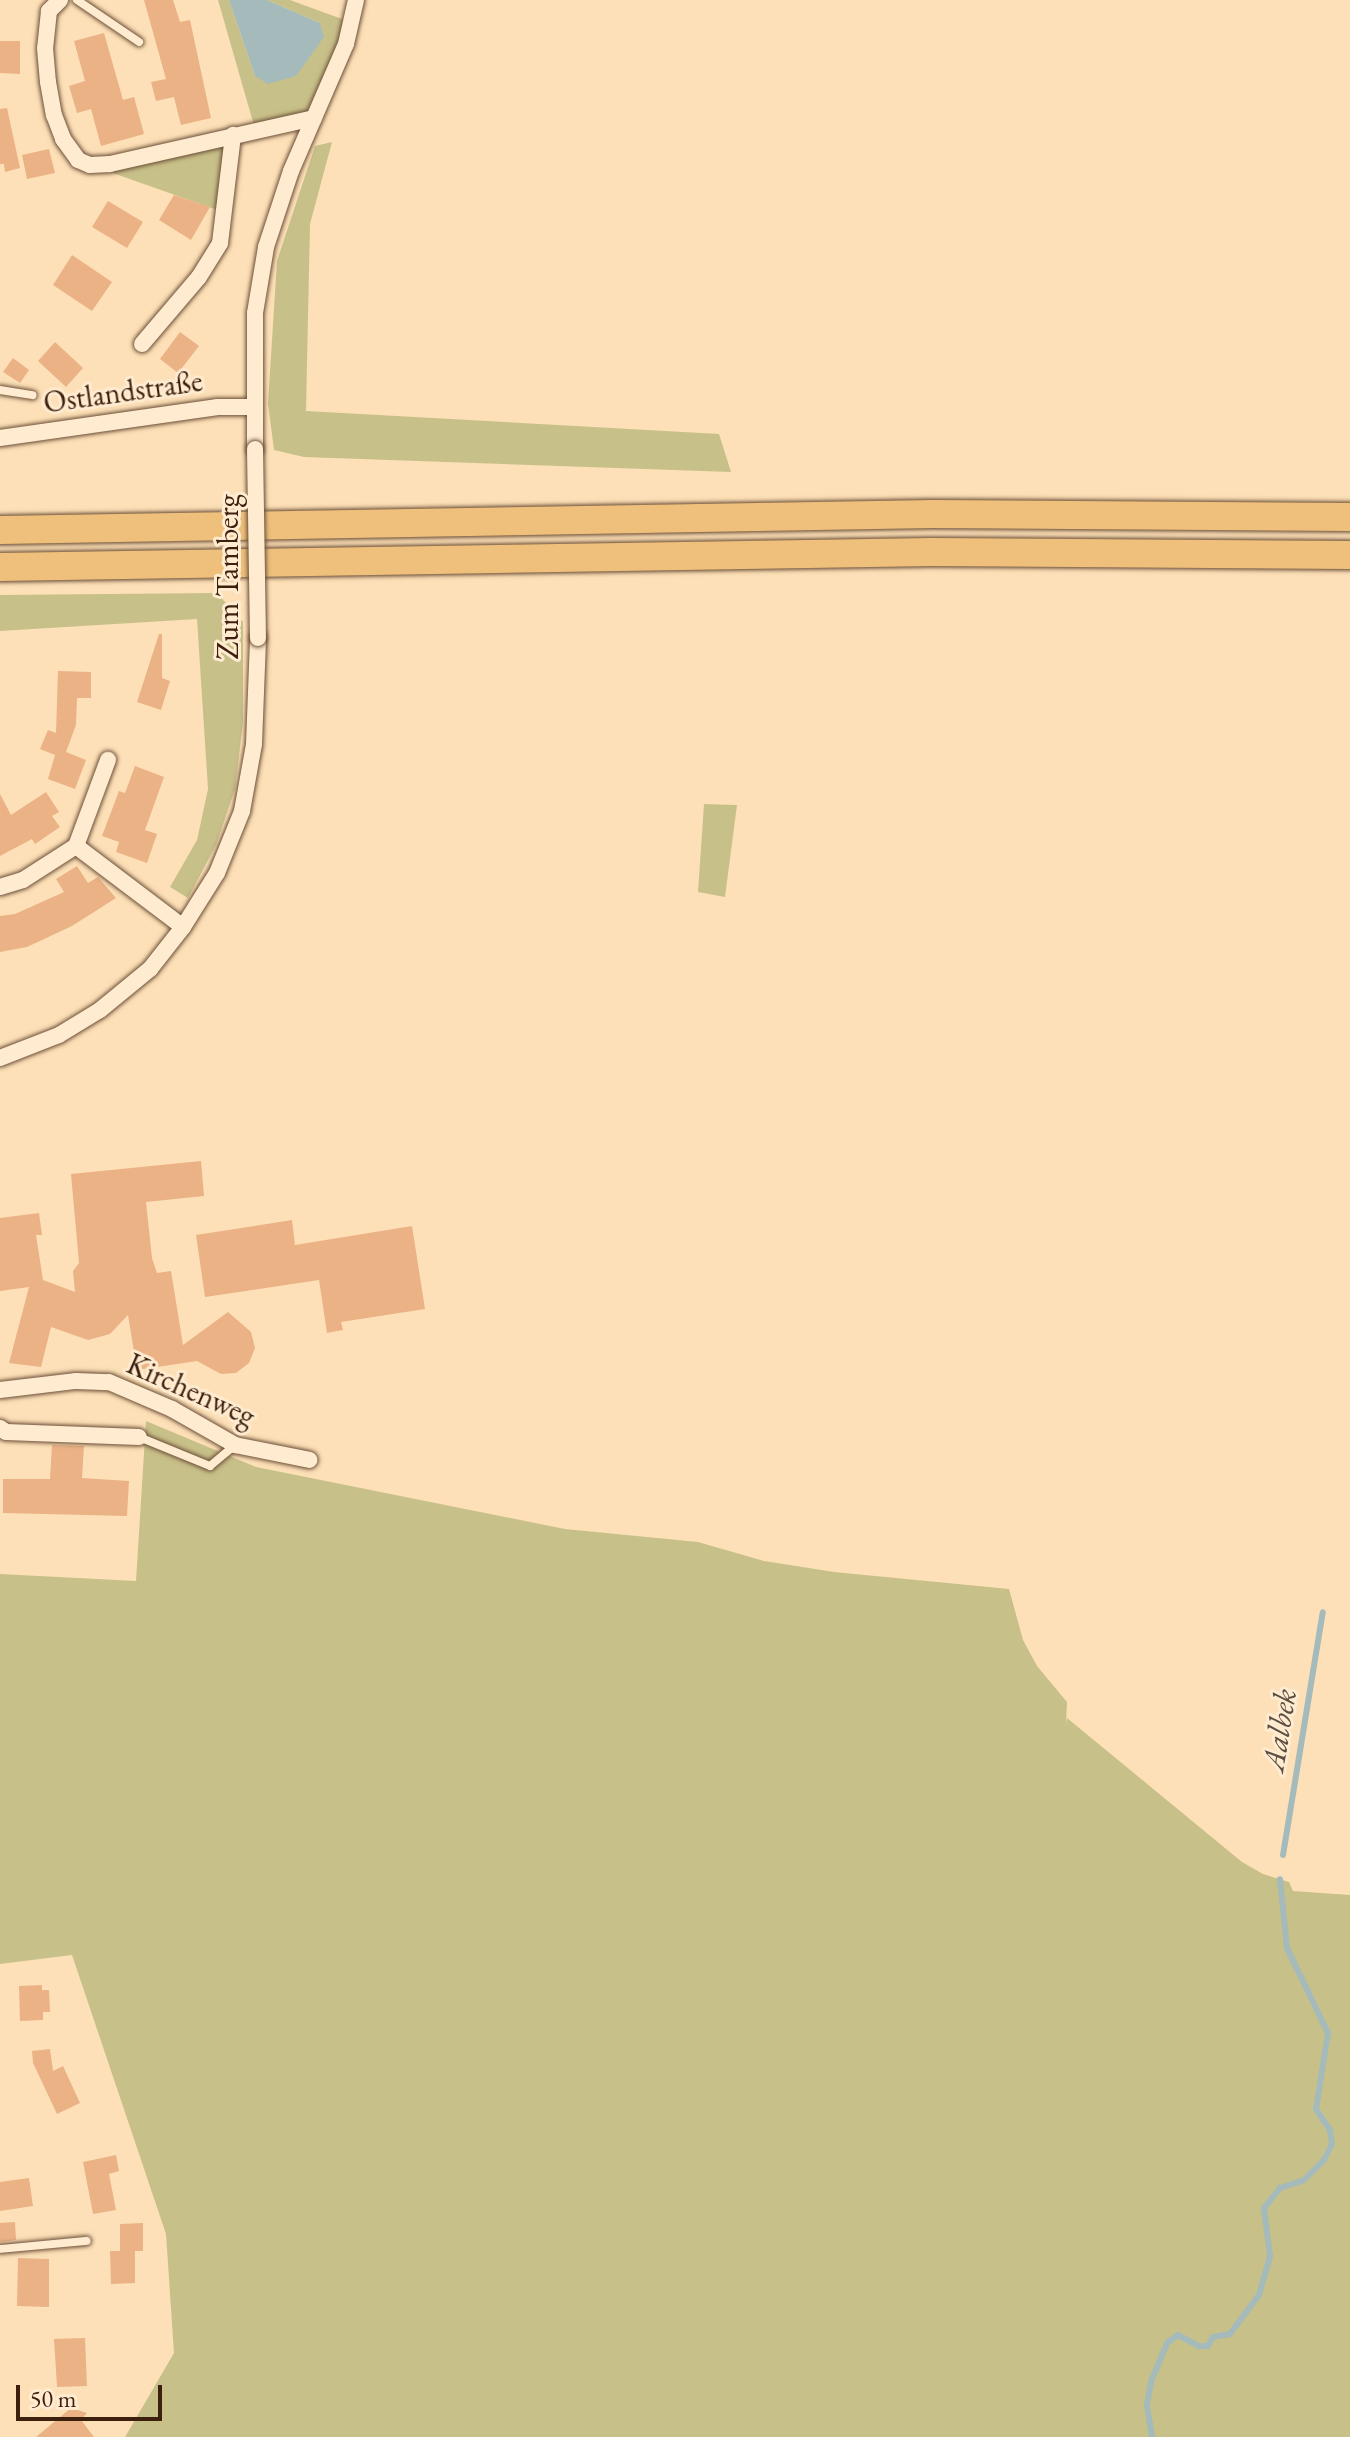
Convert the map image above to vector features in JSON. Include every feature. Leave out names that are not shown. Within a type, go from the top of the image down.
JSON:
[{"type":"highway","points":[[0,530],[886,514],[1350,517]]},
{"type":"highway","points":[[0,567],[932,552],[1350,555]]},
{"type":"street","points":[[60,0],[49,11],[45,48],[48,82],[54,115],[63,139],[78,160],[90,165],[110,164],[314,118]]},
{"type":"street","name":"Zum Tamberg","points":[[0,1058],[59,1035],[100,1010],[150,969],[183,927],[217,873],[242,811],[254,744],[258,638],[253,407],[255,313],[266,247],[291,171],[353,23],[356,0]]},
{"type":"street","points":[[142,344],[199,277],[220,243],[233,135]]},
{"type":"street","name":"Ostlandstraße","points":[[0,438],[218,407],[253,407]]},
{"type":"street","points":[[0,887],[23,880],[76,846],[108,760]]},
{"type":"street","points":[[76,846],[183,927]]},
{"type":"street","name":"Kirchenweg","points":[[0,1390],[76,1381],[109,1382],[172,1409],[235,1445],[310,1460]]},
{"type":"street","points":[[0,1428],[6,1432],[139,1437]]},
{"type":"lane","points":[[77,0],[139,42]]},
{"type":"lane","points":[[0,390],[33,395]]},
{"type":"lane","points":[[139,1437],[210,1466],[235,1445]]},
{"type":"lane","points":[[0,2249],[87,2241]]},
{"type":"shaded area","points":[[218,0],[229,0],[255,76],[320,23],[267,0],[290,0],[353,23],[314,118],[255,129]]},
{"type":"shaded area","points":[[229,0],[267,0],[320,23],[324,37],[296,76],[268,84],[255,76]]},
{"type":"shaded area","points":[[233,135],[226,213],[90,165]]},
{"type":"shaded area","points":[[332,142],[310,224],[306,411],[719,434],[731,472],[304,457],[274,450],[268,403],[277,261],[315,146]]},
{"type":"shaded area","points":[[217,593],[243,622],[243,722],[235,789],[216,845],[188,898],[170,887],[197,840],[208,789],[197,619],[0,631],[0,595]]},
{"type":"shaded area","points":[[704,804],[737,805],[725,897],[698,892]]},
{"type":"shaded area","points":[[146,1421],[256,1467],[565,1529],[698,1542],[764,1561],[834,1572],[1009,1589],[1023,1640],[1037,1666],[1067,1702],[1066,1725],[1067,1718],[1242,1862],[1263,1874],[1289,1882],[1293,1891],[1350,1895],[1350,2437],[125,2437],[174,2353],[166,2234],[72,1955],[0,1964],[0,1574],[136,1581]]},
{"type":"building","points":[[144,0],[173,0],[180,22],[190,20],[211,118],[181,125],[174,97],[156,101],[151,82],[166,79]]},
{"type":"building","points":[[104,33],[123,100],[134,97],[144,134],[101,146],[91,109],[77,113],[69,86],[85,81],[74,41]]},
{"type":"building","points":[[0,41],[20,41],[20,74],[0,73]]},
{"type":"building","points":[[7,108],[20,168],[5,172],[4,164],[0,164],[0,109]]},
{"type":"building","points":[[49,149],[55,173],[27,179],[22,155]]},
{"type":"building","points":[[174,195],[210,207],[191,240],[159,220]]},
{"type":"building","points":[[108,201],[143,222],[127,248],[92,227]]},
{"type":"building","points":[[72,255],[112,282],[92,311],[53,285]]},
{"type":"building","points":[[180,332],[199,346],[178,373],[160,359]]},
{"type":"building","points":[[55,342],[83,368],[66,387],[38,361]]},
{"type":"building","points":[[13,358],[29,370],[20,383],[3,372]]},
{"type":"building","points":[[159,634],[162,634],[162,678],[170,681],[161,710],[137,702]]},
{"type":"building","points":[[58,671],[91,672],[91,698],[77,698],[76,725],[66,752],[86,760],[75,789],[48,779],[55,755],[40,749],[48,730],[56,733]]},
{"type":"building","points":[[135,766],[164,777],[145,830],[157,834],[147,863],[116,852],[119,842],[102,836],[119,791],[125,793]]},
{"type":"building","points":[[46,792],[59,812],[52,816],[60,827],[35,844],[32,839],[0,856],[0,794],[11,815]]},
{"type":"building","points":[[77,866],[88,883],[98,877],[116,898],[72,926],[27,947],[0,952],[0,916],[15,914],[64,892],[56,879]]},
{"type":"building","points":[[201,1161],[204,1196],[146,1202],[152,1258],[157,1273],[171,1271],[183,1345],[228,1312],[251,1332],[255,1348],[249,1363],[236,1373],[221,1374],[197,1361],[137,1370],[128,1315],[110,1334],[88,1340],[51,1327],[41,1367],[9,1363],[29,1287],[0,1291],[0,1218],[39,1213],[42,1235],[36,1235],[43,1280],[75,1292],[73,1271],[79,1263],[71,1174]]},
{"type":"building","points":[[292,1220],[295,1245],[412,1226],[425,1309],[341,1322],[343,1330],[327,1333],[319,1280],[205,1297],[196,1235]]},
{"type":"building","points":[[52,1445],[84,1446],[82,1478],[129,1481],[127,1516],[3,1513],[3,1479],[50,1479]]},
{"type":"building","points":[[42,1985],[42,1990],[49,1990],[50,2012],[43,2012],[43,2020],[20,2021],[19,1986]]},
{"type":"building","points":[[50,2049],[53,2071],[63,2066],[80,2103],[57,2114],[33,2063],[32,2051]]},
{"type":"building","points":[[116,2155],[119,2171],[109,2174],[116,2210],[93,2214],[83,2162]]},
{"type":"building","points":[[29,2178],[33,2206],[0,2211],[0,2182]]},
{"type":"building","points":[[15,2222],[16,2240],[0,2242],[0,2223]]},
{"type":"building","points":[[143,2223],[143,2251],[135,2251],[135,2283],[111,2284],[110,2251],[120,2251],[120,2224]]},
{"type":"building","points":[[18,2258],[49,2259],[49,2307],[17,2306]]},
{"type":"building","points":[[85,2338],[87,2386],[57,2387],[54,2339]]},
{"type":"building","points":[[71,2408],[87,2413],[81,2420],[94,2437],[36,2437]]},
{"type":"waterway","name":"Aalbek","points":[[1283,1855],[1323,1612]]},
{"type":"waterway","name":"Aalbek","points":[[1152,2437],[1147,2404],[1152,2379],[1167,2343],[1178,2335],[1199,2346],[1208,2346],[1213,2337],[1230,2334],[1259,2295],[1270,2256],[1264,2208],[1280,2188],[1304,2180],[1324,2160],[1332,2144],[1330,2130],[1316,2109],[1328,2033],[1287,1948],[1280,1879]]}]
